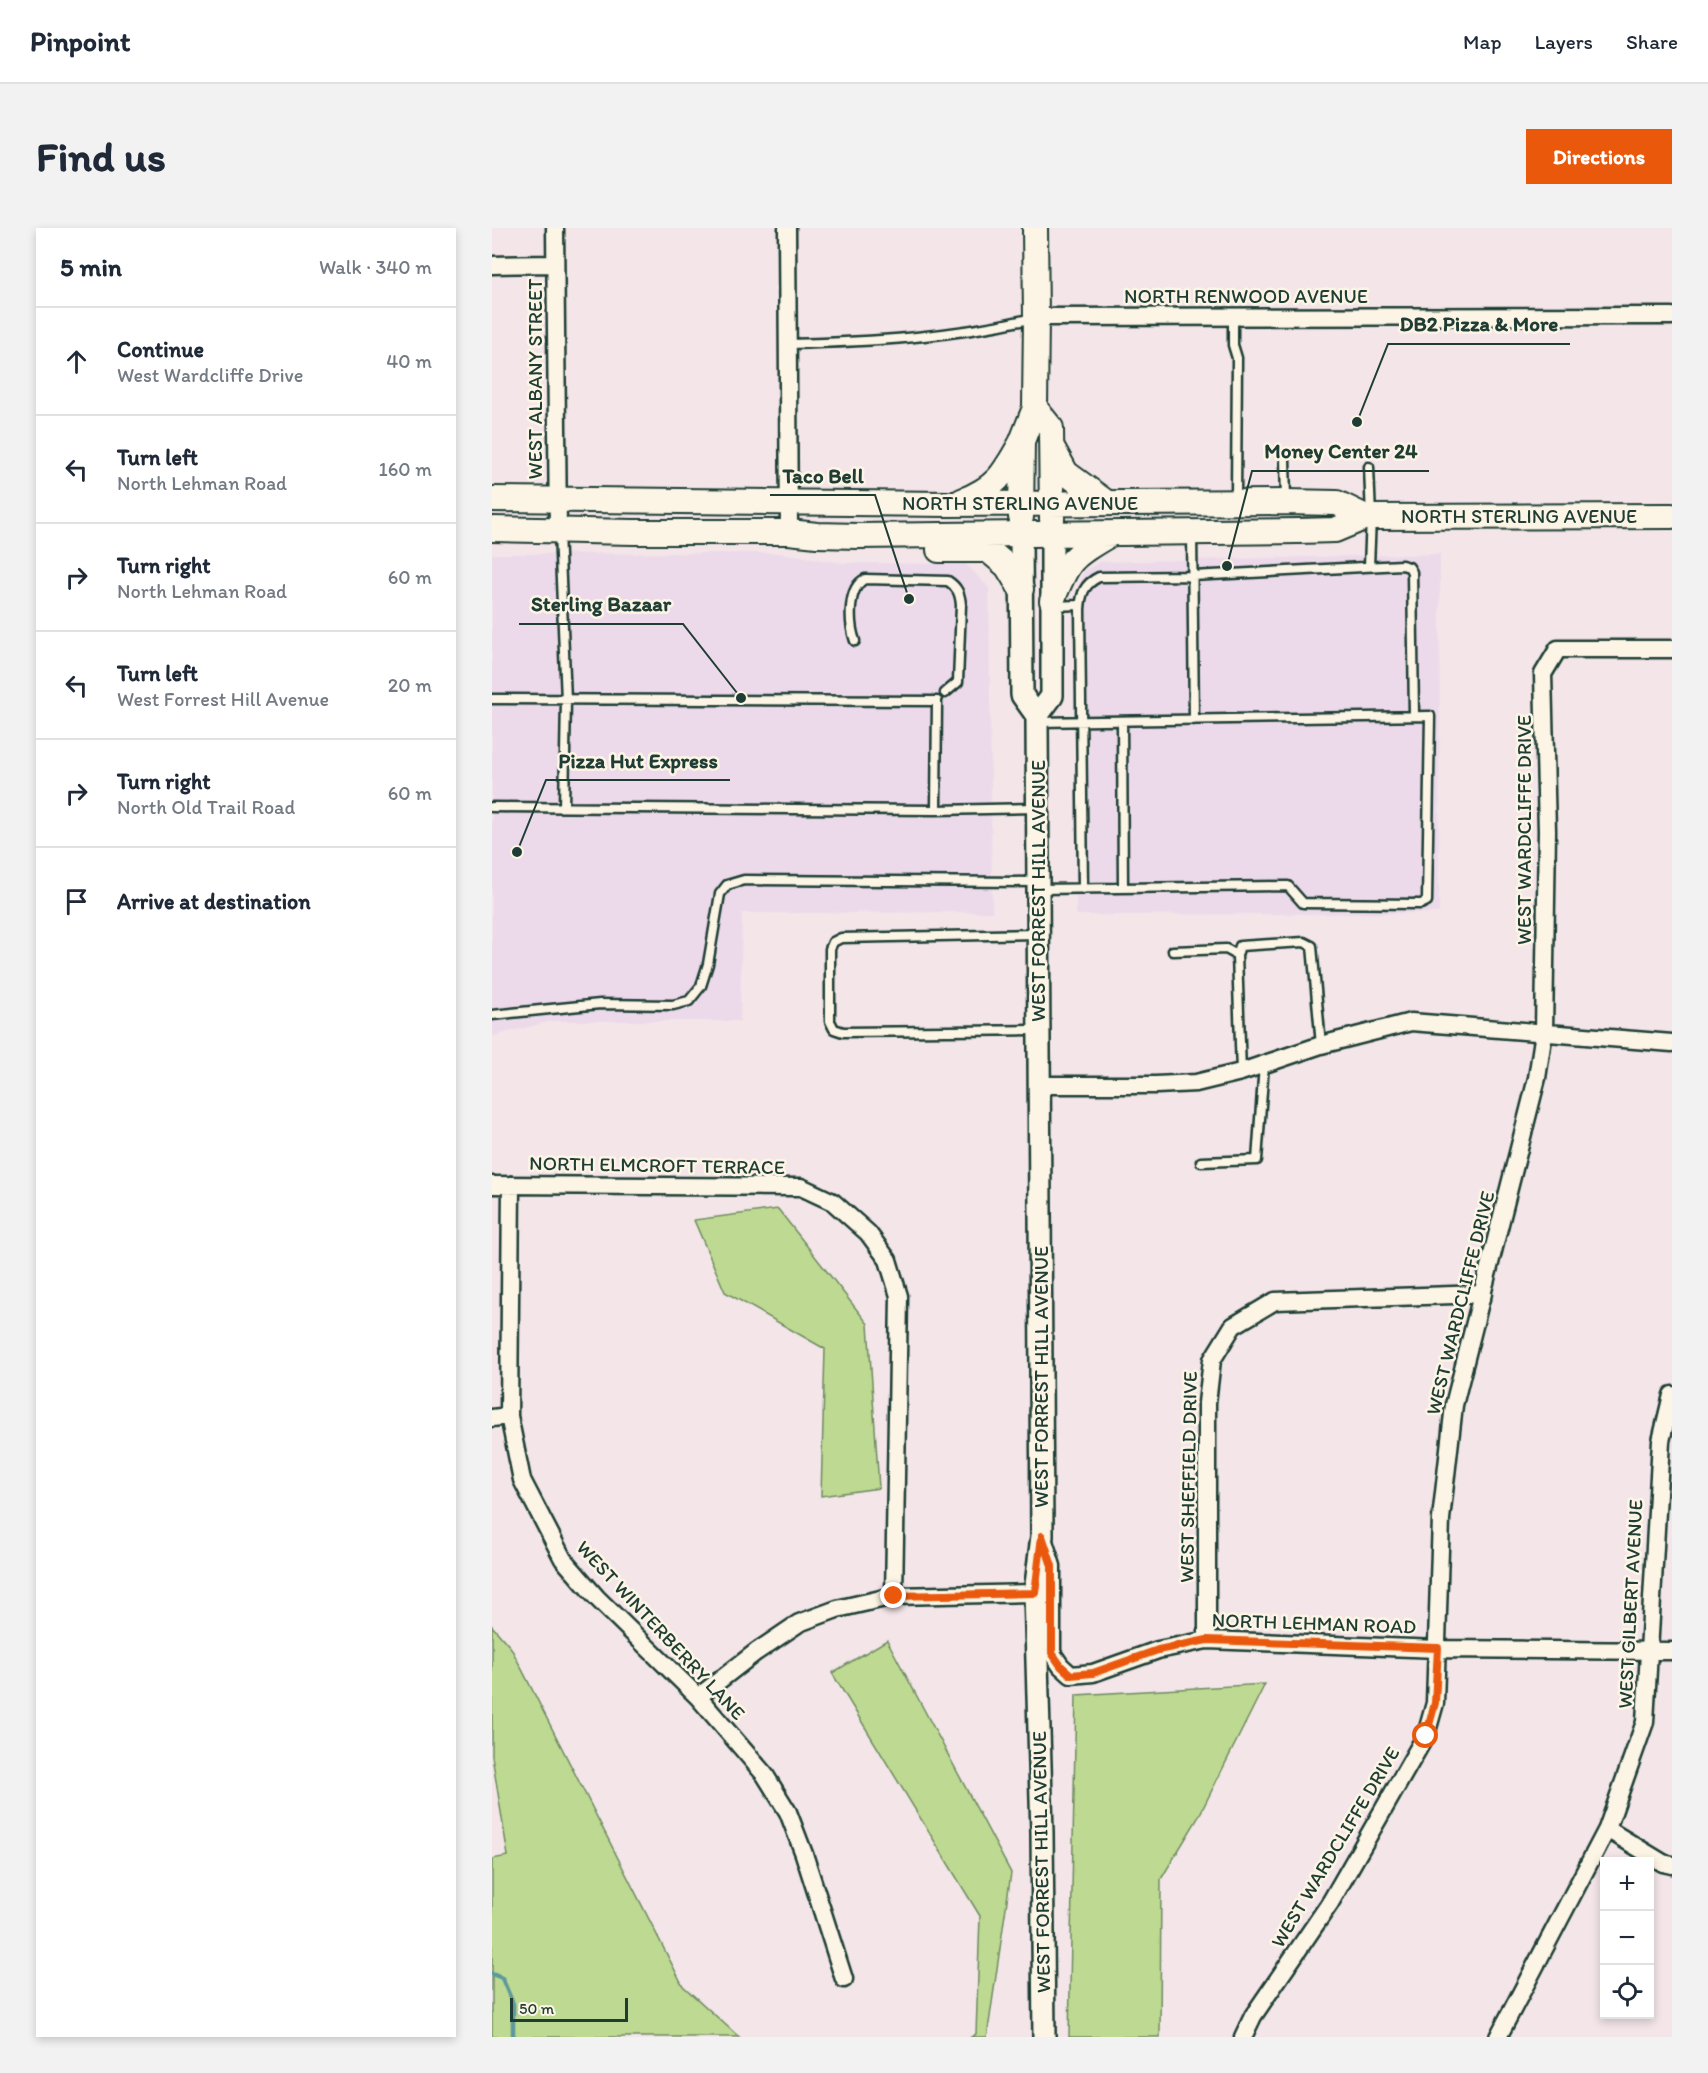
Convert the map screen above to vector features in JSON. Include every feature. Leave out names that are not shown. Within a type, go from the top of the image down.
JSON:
[{"type":"main road","points":[[956,503],[982,493],[1005,470],[1022,441],[1035,408],[1035,228]]},
{"type":"main road","points":[[1035,408],[1051,428],[1052,534]]},
{"type":"main road","points":[[1021,534],[1022,441]]},
{"type":"main road","points":[[1051,447],[1066,473],[1107,503]]},
{"type":"main road","name":"NORTH STERLING AVENUE","points":[[492,499],[956,503],[1336,503],[1368,517]]},
{"type":"main road","name":"NORTH STERLING AVENUE","points":[[492,529],[789,532],[858,536],[1111,534],[1335,530],[1368,517],[1672,516]]},
{"type":"main road","points":[[1052,603],[1064,570],[1076,555],[1111,534]]},
{"type":"main road","points":[[858,536],[897,550],[988,550],[1006,566],[1021,589]]},
{"type":"street","name":"WEST ALBANY STREET","points":[[555,228],[558,530]]},
{"type":"street","points":[[787,228],[789,532]]},
{"type":"street","points":[[492,265],[555,264]]},
{"type":"street","name":"NORTH RENWOOD AVENUE","points":[[1036,317],[1672,316]]},
{"type":"street","points":[[1021,534],[1022,694],[1037,719],[1052,696],[1052,534]]},
{"type":"street","name":"WEST WARDCLIFFE DRIVE","points":[[1243,2037],[1253,2016],[1330,1903],[1426,1736],[1435,1703],[1441,1520],[1454,1405],[1537,1078],[1544,1032],[1547,831],[1543,674],[1558,649],[1672,649]]},
{"type":"street","name":"WEST FORREST HILL AVENUE","points":[[1037,719],[1042,1536],[1035,1593],[1042,1833],[1044,2037]]},
{"type":"street","points":[[1040,1085],[1196,1083],[1241,1072],[1321,1045],[1410,1022],[1672,1043]]},
{"type":"street","name":"NORTH ELMCROFT TERRACE","points":[[492,1185],[801,1187],[833,1202],[868,1233],[888,1260],[899,1296],[894,1596]]},
{"type":"street","name":"WEST WINTERBERRY LANE","points":[[511,1185],[500,1417],[522,1480],[563,1559],[597,1598],[698,1697],[765,1775],[788,1812],[804,1854],[844,1979]]},
{"type":"street","name":"WEST SHEFFIELD DRIVE","points":[[1207,1640],[1207,1403],[1212,1360],[1233,1326],[1275,1301],[1483,1293]]},
{"type":"street","name":"WEST GILBERT AVENUE","points":[[1498,2037],[1607,1829],[1645,1722],[1660,1441],[1672,1395]]},
{"type":"street","name":"NORTH LEHMAN ROAD","points":[[1042,1536],[1052,1566],[1052,1653],[1071,1675],[1093,1673],[1158,1650],[1207,1640],[1438,1648],[1672,1651]]},
{"type":"street","points":[[698,1697],[756,1652],[799,1623],[837,1609],[894,1596],[1035,1593]]},
{"type":"street","points":[[1607,1829],[1663,1863],[1672,1865]]},
{"type":"lane","points":[[789,344],[844,342],[990,329],[1036,317]]},
{"type":"lane","points":[[1233,317],[1233,345],[1238,358],[1236,502]]},
{"type":"lane","points":[[1285,458],[1286,502]]},
{"type":"lane","points":[[1369,467],[1369,566]]},
{"type":"lane","points":[[558,530],[566,700],[564,807]]},
{"type":"lane","points":[[1192,533],[1194,720]]},
{"type":"lane","points":[[1083,889],[1080,605],[1084,588],[1090,581],[1099,577],[1192,576],[1369,566],[1402,565],[1409,567],[1412,572],[1414,716]]},
{"type":"lane","points":[[855,641],[852,633],[852,596],[859,582],[865,579],[948,581],[956,586],[961,604],[958,682],[945,693]]},
{"type":"lane","points":[[1052,603],[1080,605]]},
{"type":"lane","points":[[492,699],[937,702],[936,810]]},
{"type":"lane","points":[[492,1015],[600,1004],[673,1005],[688,1001],[701,986],[708,964],[720,894],[727,885],[744,880],[1038,885],[1083,889],[1288,886],[1303,903],[1421,904],[1427,902],[1430,716],[1082,722],[1037,719]]},
{"type":"lane","points":[[1122,721],[1123,888]]},
{"type":"lane","points":[[492,807],[936,810],[1037,808]]},
{"type":"lane","points":[[1039,934],[841,938],[833,942],[830,949],[830,1021],[834,1029],[843,1032],[1039,1030]]},
{"type":"lane","points":[[1241,1072],[1236,955],[1240,946],[1304,942],[1312,946],[1321,1045]]},
{"type":"lane","points":[[1173,951],[1226,949],[1236,955]]},
{"type":"lane","points":[[1201,1162],[1257,1160],[1264,1064]]},
{"type":"shaded area","points":[[780,553],[843,563],[966,564],[989,588],[992,912],[742,913],[740,1021],[553,1021],[492,1036],[492,554]]},
{"type":"shaded area","points":[[1440,554],[1439,913],[1076,915],[1074,612],[1083,572],[1100,562]]},
{"type":"green space","points":[[778,1209],[868,1324],[879,1488],[821,1496],[825,1349],[725,1292],[694,1220]]},
{"type":"green space","points":[[492,1626],[511,1648],[683,1986],[739,2037],[492,2037],[492,1859],[508,1856],[492,1756]]},
{"type":"green space","points":[[887,1640],[1011,1873],[987,2037],[971,2037],[976,2034],[980,1916],[832,1673]]},
{"type":"green space","points":[[1265,1684],[1198,1818],[1161,1879],[1160,2037],[1069,2037],[1076,1695]]},
{"type":"waterway","points":[[492,1974],[502,1978],[513,2004],[513,2036],[515,2037]]},
{"type":"place","name":"DB2 Pizza & More","points":[[1357,422]]},
{"type":"place","name":"Money Center 24","points":[[1227,566]]},
{"type":"place","name":"Taco Bell","points":[[909,599]]},
{"type":"place","name":"Sterling Bazaar","points":[[741,698]]},
{"type":"place","name":"Pizza Hut Express","points":[[517,852]]},
{"type":"route","points":[[894,1596],[1035,1593],[1042,1536],[1052,1566],[1052,1653],[1071,1675],[1093,1673],[1158,1650],[1207,1640],[1438,1648],[1435,1703],[1426,1736]]}]
